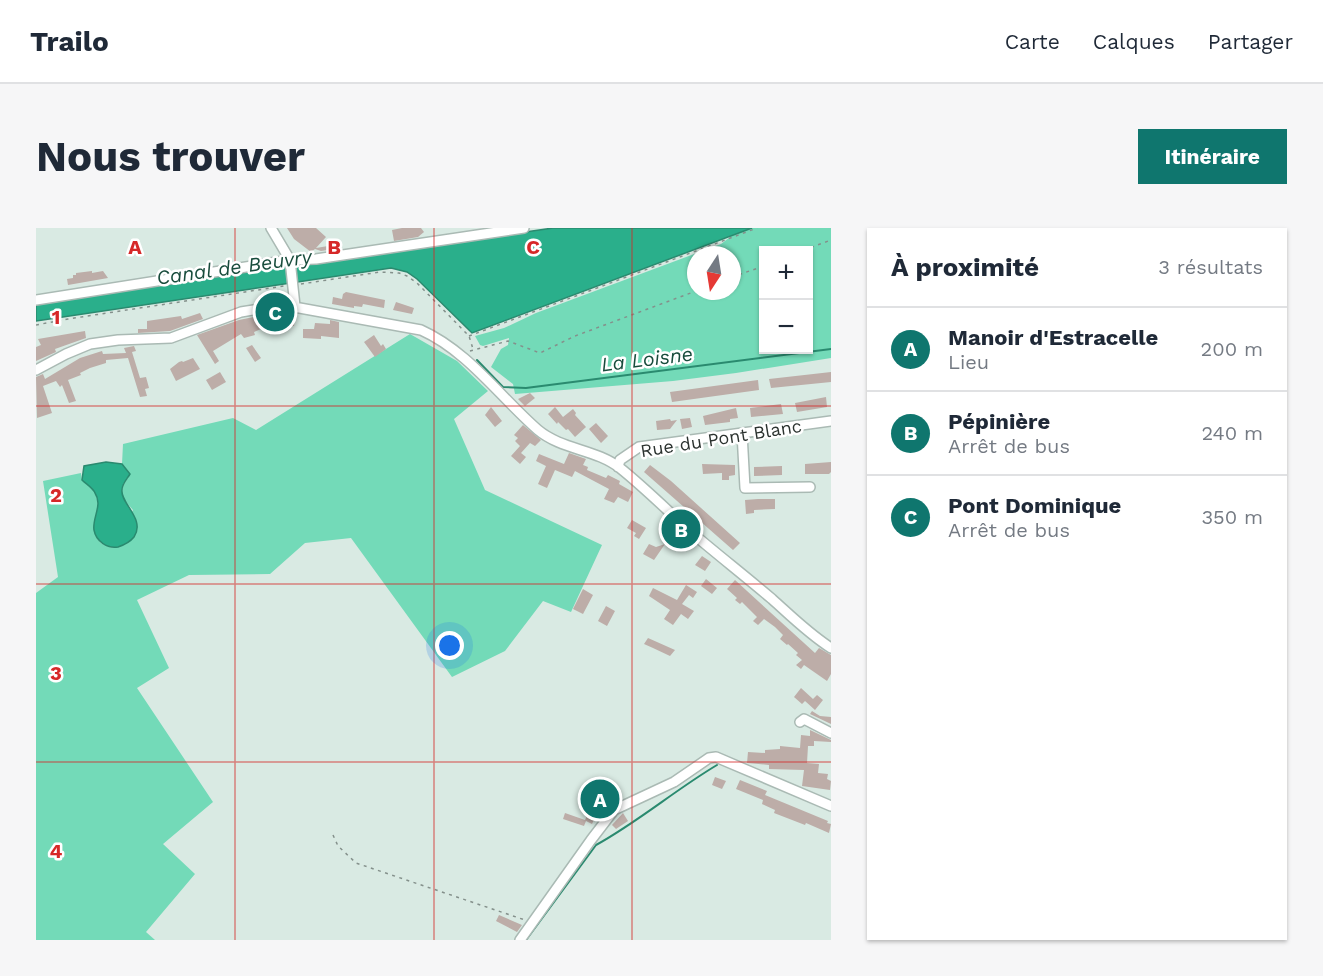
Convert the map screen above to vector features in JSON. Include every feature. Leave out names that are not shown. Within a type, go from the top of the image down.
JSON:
[{"type":"street","points":[[36,300],[524,228]]},
{"type":"street","points":[[273,229],[290,262],[295,306]]},
{"type":"street","points":[[36,370],[90,344],[118,340],[171,338],[241,312],[275,306],[295,306],[421,330],[434,336],[462,357],[540,432],[561,443],[589,451],[618,467],[813,636],[831,648]]},
{"type":"street","name":"Rue du Pont Blanc","points":[[618,467],[620,460],[639,447],[831,421]]},
{"type":"street","points":[[742,433],[745,488],[810,487]]},
{"type":"street","points":[[800,722],[804,719],[831,733]]},
{"type":"street","points":[[520,940],[614,810],[674,782],[709,758],[723,760],[831,806]]},
{"type":"path","points":[[469,336],[757,228]]},
{"type":"path","points":[[813,247],[831,240]]},
{"type":"path","points":[[741,274],[759,268]]},
{"type":"path","points":[[36,325],[293,282],[380,272],[399,273],[417,283],[469,336],[473,349]]},
{"type":"path","points":[[462,357],[473,349],[482,349],[508,341],[540,353],[575,336],[687,294]]},
{"type":"path","points":[[333,835],[338,846],[356,863],[531,922]]},
{"type":"shaded area","points":[[553,228],[752,228],[704,246],[687,246],[687,252],[472,333],[417,279],[407,272],[391,268],[36,321],[36,304],[287,266],[287,268],[295,267],[296,265]]},
{"type":"shaded area","points":[[752,228],[831,228],[831,358],[673,381],[515,394],[513,384],[491,367],[501,349],[508,345],[509,338],[483,346],[475,336],[504,328],[536,313],[687,257],[687,300],[741,300],[741,246],[716,246],[734,234]]},
{"type":"shaded area","points":[[410,334],[457,361],[488,391],[454,419],[485,490],[602,545],[571,612],[543,601],[505,651],[452,677],[351,538],[305,543],[270,574],[189,575],[137,600],[169,668],[137,688],[213,802],[163,844],[195,874],[146,932],[155,940],[36,940],[36,593],[58,577],[43,481],[81,473],[82,480],[94,491],[98,501],[96,533],[98,540],[114,548],[133,510],[122,493],[130,474],[122,464],[123,444],[233,418],[256,430]]},
{"type":"shaded area","points":[[106,462],[122,464],[130,474],[123,486],[122,495],[135,518],[137,530],[131,540],[118,547],[106,545],[97,538],[94,525],[98,507],[97,498],[93,489],[82,480],[84,466]]},
{"type":"building","points":[[287,228],[316,228],[326,237],[316,248],[340,244],[341,248],[321,251],[315,249],[311,252],[294,239]]},
{"type":"building","points":[[421,228],[424,232],[418,237],[394,241],[392,230]]},
{"type":"building","points":[[92,271],[92,273],[103,271],[108,278],[68,285],[67,279],[73,278],[76,273]]},
{"type":"building","points":[[346,292],[385,300],[384,308],[363,304],[362,307],[354,306],[354,308],[332,304],[333,297],[342,299]]},
{"type":"building","points":[[396,302],[414,308],[412,314],[393,310]]},
{"type":"building","points":[[200,313],[203,319],[170,331],[138,333],[138,329],[147,329],[147,321],[181,316],[182,319]]},
{"type":"building","points":[[264,315],[295,316],[294,326],[270,325],[254,332],[255,335],[244,338],[241,334],[213,351],[219,361],[215,364],[197,335],[239,320]]},
{"type":"building","points":[[330,320],[339,322],[339,338],[321,336],[321,339],[303,338],[303,329],[314,329],[315,323],[330,324]]},
{"type":"building","points":[[85,331],[86,338],[55,349],[56,352],[36,361],[36,347],[41,345],[38,339]]},
{"type":"building","points":[[374,335],[381,346],[383,344],[386,349],[375,357],[364,342]]},
{"type":"building","points":[[252,345],[261,358],[255,362],[246,348]]},
{"type":"building","points":[[134,346],[136,351],[132,352],[140,378],[146,377],[149,388],[145,389],[147,396],[140,397],[128,358],[106,360],[106,363],[90,368],[80,373],[81,375],[68,380],[76,401],[69,403],[62,385],[60,387],[56,381],[43,386],[52,413],[37,418],[36,377],[43,374],[45,379],[80,358],[102,351],[103,354],[126,353],[124,348]]},
{"type":"building","points":[[193,358],[200,369],[176,381],[170,369],[179,362]]},
{"type":"building","points":[[220,372],[226,382],[212,390],[206,380]]},
{"type":"building","points":[[831,372],[831,382],[771,388],[769,379]]},
{"type":"building","points":[[758,380],[759,390],[672,402],[670,392]]},
{"type":"building","points":[[530,393],[535,398],[525,406],[518,399]]},
{"type":"building","points":[[826,397],[827,407],[797,412],[795,403]]},
{"type":"building","points":[[781,404],[783,414],[751,417],[750,408]]},
{"type":"building","points":[[491,407],[502,421],[495,427],[485,415]]},
{"type":"building","points":[[555,407],[563,417],[573,409],[575,415],[586,427],[575,437],[548,414]]},
{"type":"building","points":[[736,408],[738,418],[730,419],[730,422],[705,425],[703,416]]},
{"type":"building","points":[[690,418],[692,427],[682,429],[680,419]]},
{"type":"building","points":[[670,419],[671,421],[677,420],[670,429],[657,430],[656,421]]},
{"type":"building","points":[[596,423],[608,436],[601,443],[589,429]]},
{"type":"building","points":[[523,425],[541,440],[535,446],[530,443],[521,453],[526,457],[520,464],[511,456],[520,446],[515,441],[518,438],[514,435]]},
{"type":"building","points":[[569,453],[586,459],[583,465],[588,467],[587,470],[606,478],[608,475],[620,481],[619,484],[633,492],[628,502],[618,497],[614,503],[604,499],[609,489],[575,471],[572,477],[555,470],[547,488],[538,484],[546,466],[536,461],[539,454],[564,464]]},
{"type":"building","points":[[831,462],[829,474],[805,474],[805,464]]},
{"type":"building","points":[[702,464],[735,465],[735,475],[729,476],[729,480],[722,480],[722,473],[703,474]]},
{"type":"building","points":[[650,465],[740,543],[733,550],[644,472]]},
{"type":"building","points":[[782,466],[782,475],[754,476],[754,467]]},
{"type":"building","points":[[775,499],[775,509],[754,510],[754,513],[746,514],[745,500]]},
{"type":"building","points":[[632,520],[646,528],[639,539],[634,536],[636,533],[627,528]]},
{"type":"building","points":[[649,544],[656,547],[665,544],[654,560],[643,554]]},
{"type":"building","points":[[702,556],[711,562],[705,571],[695,565]]},
{"type":"building","points":[[706,579],[717,588],[712,594],[701,586]]},
{"type":"building","points":[[735,580],[815,653],[819,648],[831,655],[831,674],[827,681],[804,665],[801,669],[796,665],[802,660],[796,655],[798,653],[780,639],[783,635],[775,627],[764,619],[758,625],[753,621],[757,617],[742,602],[740,604],[735,600],[737,598],[727,589]]},
{"type":"building","points":[[686,585],[697,592],[693,598],[689,595],[682,604],[694,611],[688,619],[681,614],[673,625],[664,619],[670,610],[649,596],[653,588],[677,600]]},
{"type":"building","points":[[583,589],[593,595],[583,614],[573,609]]},
{"type":"building","points":[[606,606],[615,611],[607,626],[598,621]]},
{"type":"building","points":[[648,638],[675,650],[670,656],[644,644]]},
{"type":"building","points":[[801,688],[813,699],[817,695],[823,700],[815,710],[805,701],[802,704],[794,697]]},
{"type":"building","points":[[812,711],[820,716],[831,717],[831,724],[810,714]]},
{"type":"building","points":[[810,730],[831,740],[831,742],[814,741],[814,746],[808,746],[807,763],[819,764],[818,773],[828,774],[827,779],[831,781],[830,790],[802,786],[804,770],[769,769],[769,765],[747,763],[748,752],[765,753],[765,750],[780,749],[780,746],[800,748],[801,735],[810,736]]},
{"type":"building","points":[[715,777],[726,781],[722,789],[712,785]]},
{"type":"building","points":[[740,780],[767,791],[765,795],[828,821],[827,823],[831,824],[829,833],[774,813],[775,810],[762,804],[763,800],[736,789]]},
{"type":"building","points":[[582,787],[605,796],[592,824],[586,821],[584,826],[563,819],[565,813],[585,820],[595,799],[580,794]]},
{"type":"building","points":[[623,813],[628,821],[616,829],[612,825]]},
{"type":"building","points":[[499,915],[522,925],[517,932],[496,921]]},
{"type":"waterway","name":"La Loisne","points":[[477,360],[503,387],[526,388],[831,349]]},
{"type":"waterway","points":[[526,940],[596,845],[717,765]]},
{"type":"place","name":"Pont Dominique","points":[[275,312]]},
{"type":"place","name":"Pépinière","points":[[681,529]]},
{"type":"place","name":"Manoir d'Estracelle","points":[[600,799]]},
{"type":"water label","name":"Canal de Beuvry","points":[[234,267]]}]
